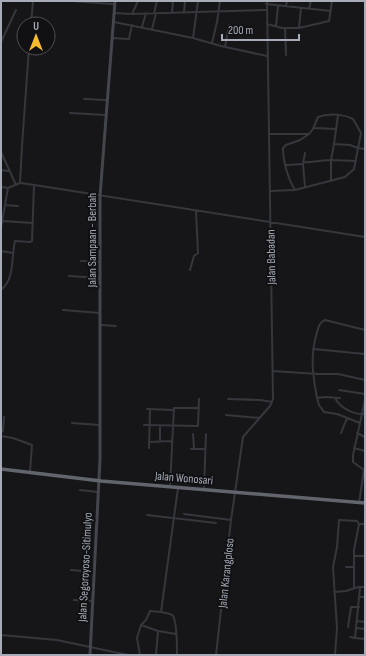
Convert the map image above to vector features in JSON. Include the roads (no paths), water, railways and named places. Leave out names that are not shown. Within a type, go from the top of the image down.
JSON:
[{"type":"highway","name":"Jalan Wonosari","points":[[1,469],[99,480],[365,503]]},
{"type":"main road","name":"Jalan Sampaan - Berbah","points":[[99,480],[101,325],[100,196],[114,2]]},
{"type":"main road","name":"Jalan Segoroyoso-Sitimulyo","points":[[90,655],[99,480]]},
{"type":"street","points":[[32,16],[33,1]]},
{"type":"street","points":[[71,1],[114,2]]},
{"type":"street","points":[[132,14],[138,1]]},
{"type":"street","points":[[152,29],[157,1]]},
{"type":"street","points":[[172,12],[173,1]]},
{"type":"street","points":[[184,12],[186,1]]},
{"type":"street","points":[[193,38],[198,1]]},
{"type":"street","points":[[212,43],[220,1]]},
{"type":"street","points":[[286,6],[287,1]]},
{"type":"street","points":[[310,8],[311,1]]},
{"type":"street","points":[[266,24],[285,28],[299,28],[329,21],[332,1]]},
{"type":"street","points":[[266,2],[278,5],[331,11]]},
{"type":"street","name":"Jalan Babadan","points":[[266,2],[274,392],[272,402]]},
{"type":"street","points":[[276,26],[278,5]]},
{"type":"street","points":[[299,28],[301,8]]},
{"type":"street","points":[[1,42],[16,10]]},
{"type":"street","points":[[114,13],[132,14],[266,10]]},
{"type":"street","points":[[142,27],[146,13]]},
{"type":"street","points":[[113,22],[193,38],[267,56]]},
{"type":"street","points":[[112,38],[128,39],[132,26]]},
{"type":"street","points":[[225,47],[229,26]]},
{"type":"street","points":[[285,28],[286,55]]},
{"type":"street","points":[[20,184],[28,56]]},
{"type":"street","points":[[84,99],[107,100]]},
{"type":"street","points":[[70,113],[106,115]]},
{"type":"street","points":[[270,191],[295,190],[348,175],[354,169],[361,133],[353,119],[348,116],[328,114],[318,116],[314,128],[309,134],[284,147],[286,165],[295,190]]},
{"type":"street","points":[[331,180],[331,160],[338,115]]},
{"type":"street","points":[[314,128],[336,129]]},
{"type":"street","points":[[269,134],[309,134]]},
{"type":"street","points":[[334,144],[350,145],[365,149]]},
{"type":"street","points":[[1,152],[16,185]]},
{"type":"street","points":[[305,187],[304,163],[306,153]]},
{"type":"street","points":[[286,165],[331,160],[356,161]]},
{"type":"street","points":[[1,170],[9,171]]},
{"type":"street","points":[[1,187],[8,188],[20,184],[34,185],[365,237]]},
{"type":"street","points":[[1,290],[9,281],[11,276],[15,241],[32,241],[34,185]]},
{"type":"street","points":[[1,228],[8,188]]},
{"type":"street","points":[[1,206],[18,206]]},
{"type":"street","points":[[190,270],[194,256],[198,253],[196,211]]},
{"type":"street","points":[[2,221],[33,223]]},
{"type":"street","points":[[1,238],[1,245]]},
{"type":"street","points":[[1,251],[13,253]]},
{"type":"street","points":[[81,261],[100,262]]},
{"type":"street","points":[[69,276],[100,278]]},
{"type":"street","points":[[63,310],[100,313]]},
{"type":"street","points":[[360,423],[337,414],[324,412],[319,405],[317,398],[312,361],[321,322],[325,320],[365,330]]},
{"type":"street","points":[[101,325],[116,326]]},
{"type":"street","points":[[314,349],[365,354]]},
{"type":"street","points":[[273,371],[338,374],[365,380]]},
{"type":"street","points":[[339,390],[365,394]]},
{"type":"street","points":[[144,425],[198,426],[199,398]]},
{"type":"street","points":[[317,398],[340,398]]},
{"type":"street","points":[[335,398],[338,403],[345,408],[363,414]]},
{"type":"street","points":[[228,400],[260,400],[272,402],[261,418],[244,437],[235,492]]},
{"type":"street","points":[[359,503],[364,470],[353,462],[352,459],[365,400]]},
{"type":"street","points":[[149,448],[150,425],[148,410],[198,408]]},
{"type":"street","points":[[170,486],[174,410]]},
{"type":"street","points":[[226,415],[261,418]]},
{"type":"street","points":[[1,432],[3,431],[4,417]]},
{"type":"street","points":[[341,433],[347,418]]},
{"type":"street","points":[[72,423],[100,425]]},
{"type":"street","points":[[160,426],[160,441]]},
{"type":"street","points":[[357,433],[365,437]]},
{"type":"street","points":[[193,434],[192,448],[205,449]]},
{"type":"street","points":[[204,489],[206,434]]},
{"type":"street","points":[[1,436],[13,438],[32,445],[30,473]]},
{"type":"street","points":[[149,442],[172,441]]},
{"type":"street","points":[[354,448],[365,451]]},
{"type":"street","points":[[161,612],[178,487]]},
{"type":"street","points":[[80,490],[98,492]]},
{"type":"street","name":"Jalan Karangploso","points":[[216,655],[235,492]]},
{"type":"street","points":[[184,514],[194,514],[231,520]]},
{"type":"street","points":[[192,520],[194,514]]},
{"type":"street","points":[[147,515],[216,523]]},
{"type":"street","points":[[335,655],[337,628],[333,567],[337,547],[339,520],[357,521],[359,524],[365,524]]},
{"type":"street","points":[[354,588],[354,550],[359,524]]},
{"type":"street","points":[[354,556],[365,556]]},
{"type":"street","points":[[346,567],[354,567]]},
{"type":"street","points":[[71,570],[94,572]]},
{"type":"street","points":[[355,638],[360,587]]},
{"type":"street","points":[[334,592],[346,592],[354,588],[365,587]]},
{"type":"street","points":[[360,597],[365,597]]},
{"type":"street","points":[[74,600],[93,602]]},
{"type":"street","points":[[348,627],[351,607],[359,607]]},
{"type":"street","points":[[140,655],[137,638],[140,625],[146,620],[150,611],[161,612],[173,616],[176,634],[176,655]]},
{"type":"street","points":[[357,621],[365,622]]},
{"type":"street","points":[[140,625],[158,631],[176,634]]},
{"type":"street","points":[[356,628],[365,629]]},
{"type":"street","points":[[156,655],[158,631]]},
{"type":"street","points":[[1,635],[57,640],[128,655]]},
{"type":"street","points":[[350,636],[365,639]]}]
